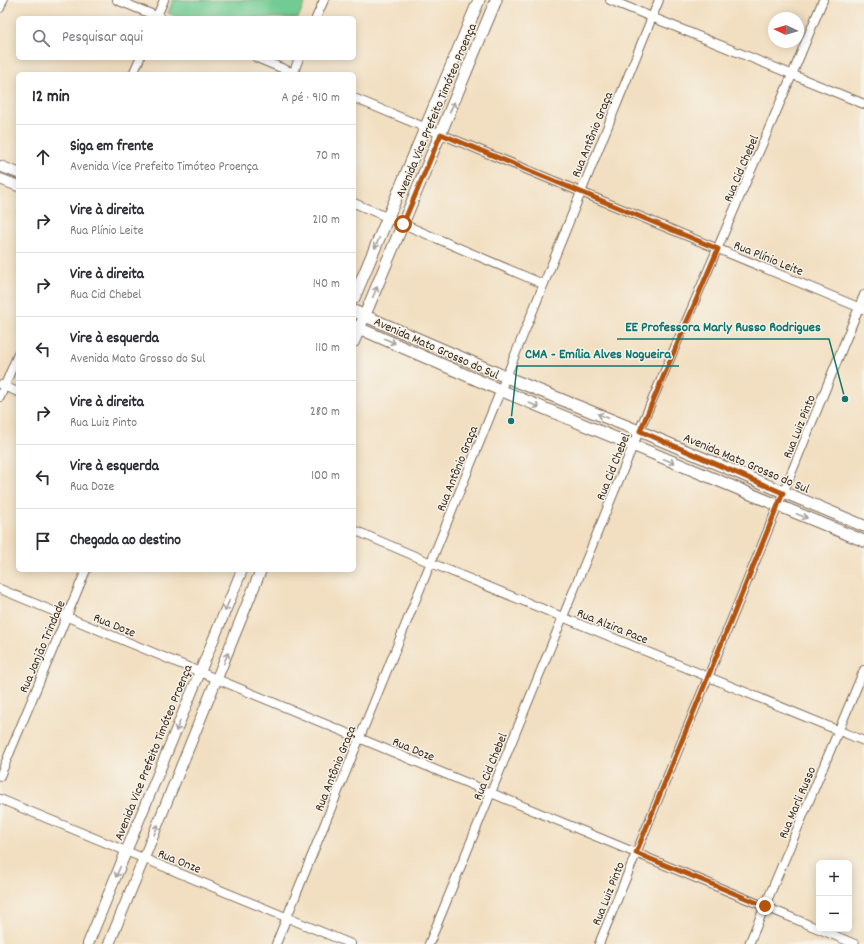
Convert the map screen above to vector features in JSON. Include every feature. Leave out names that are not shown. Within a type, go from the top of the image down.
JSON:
[{"type":"main road","name":"Avenida Vice Prefeito Timóteo Proença","points":[[356,293],[479,0]]},
{"type":"main road","name":"Avenida Vice Prefeito Timóteo Proença","points":[[357,327],[365,316],[496,0]]},
{"type":"main road","name":"Avenida Mato Grosso do Sul","points":[[356,312],[506,378],[640,431],[783,493],[864,526]]},
{"type":"main road","name":"Avenida Mato Grosso do Sul","points":[[357,327],[500,390],[864,541]]},
{"type":"street","points":[[0,8],[3,0]]},
{"type":"street","points":[[117,0],[156,16]]},
{"type":"street","points":[[158,16],[164,0]]},
{"type":"street","points":[[317,16],[324,0]]},
{"type":"street","points":[[610,0],[864,104]]},
{"type":"street","name":"Rua Antônio Graça","points":[[276,944],[658,0]]},
{"type":"street","name":"Rua Cid Chebel","points":[[429,944],[633,446],[823,0]]},
{"type":"street","points":[[134,72],[139,60]]},
{"type":"street","points":[[262,60],[289,72]]},
{"type":"street","points":[[295,72],[299,60]]},
{"type":"street","name":"Rua Plínio Leite","points":[[356,99],[861,308]]},
{"type":"street","points":[[0,166],[16,172]]},
{"type":"street","points":[[0,179],[16,185]]},
{"type":"street","points":[[356,204],[543,284]]},
{"type":"street","name":"Rua Luiz Pinto","points":[[599,944],[783,493],[861,308],[864,295]]},
{"type":"street","points":[[0,398],[2,385],[16,358]]},
{"type":"street","points":[[2,385],[16,391]]},
{"type":"street","name":"Rua Alzira Pace","points":[[356,531],[430,563],[864,740]]},
{"type":"street","name":"Rua Janjão Trindade","points":[[0,776],[85,572]]},
{"type":"street","name":"Avenida Vice Prefeito Timóteo Proença","points":[[88,944],[241,572]]},
{"type":"street","points":[[109,944],[260,572]]},
{"type":"street","name":"Rua Doze","points":[[0,589],[816,928]]},
{"type":"street","name":"Rua Marli Russo","points":[[749,944],[864,670]]},
{"type":"street","name":"Rua Onze","points":[[0,799],[351,944]]},
{"type":"street","name":"Rua Doze","points":[[826,932],[855,944]]},
{"type":"green space","points":[[173,0],[306,0],[299,16],[175,16],[168,13]]},
{"type":"place","name":"EE Professora Marly Russo Rodrigues","points":[[845,399]]},
{"type":"place","name":"CMA - Emília Alves Nogueira","points":[[511,421]]},
{"type":"route","points":[[403,224],[441,134],[718,249],[640,431],[783,493],[636,853],[765,906]]}]
